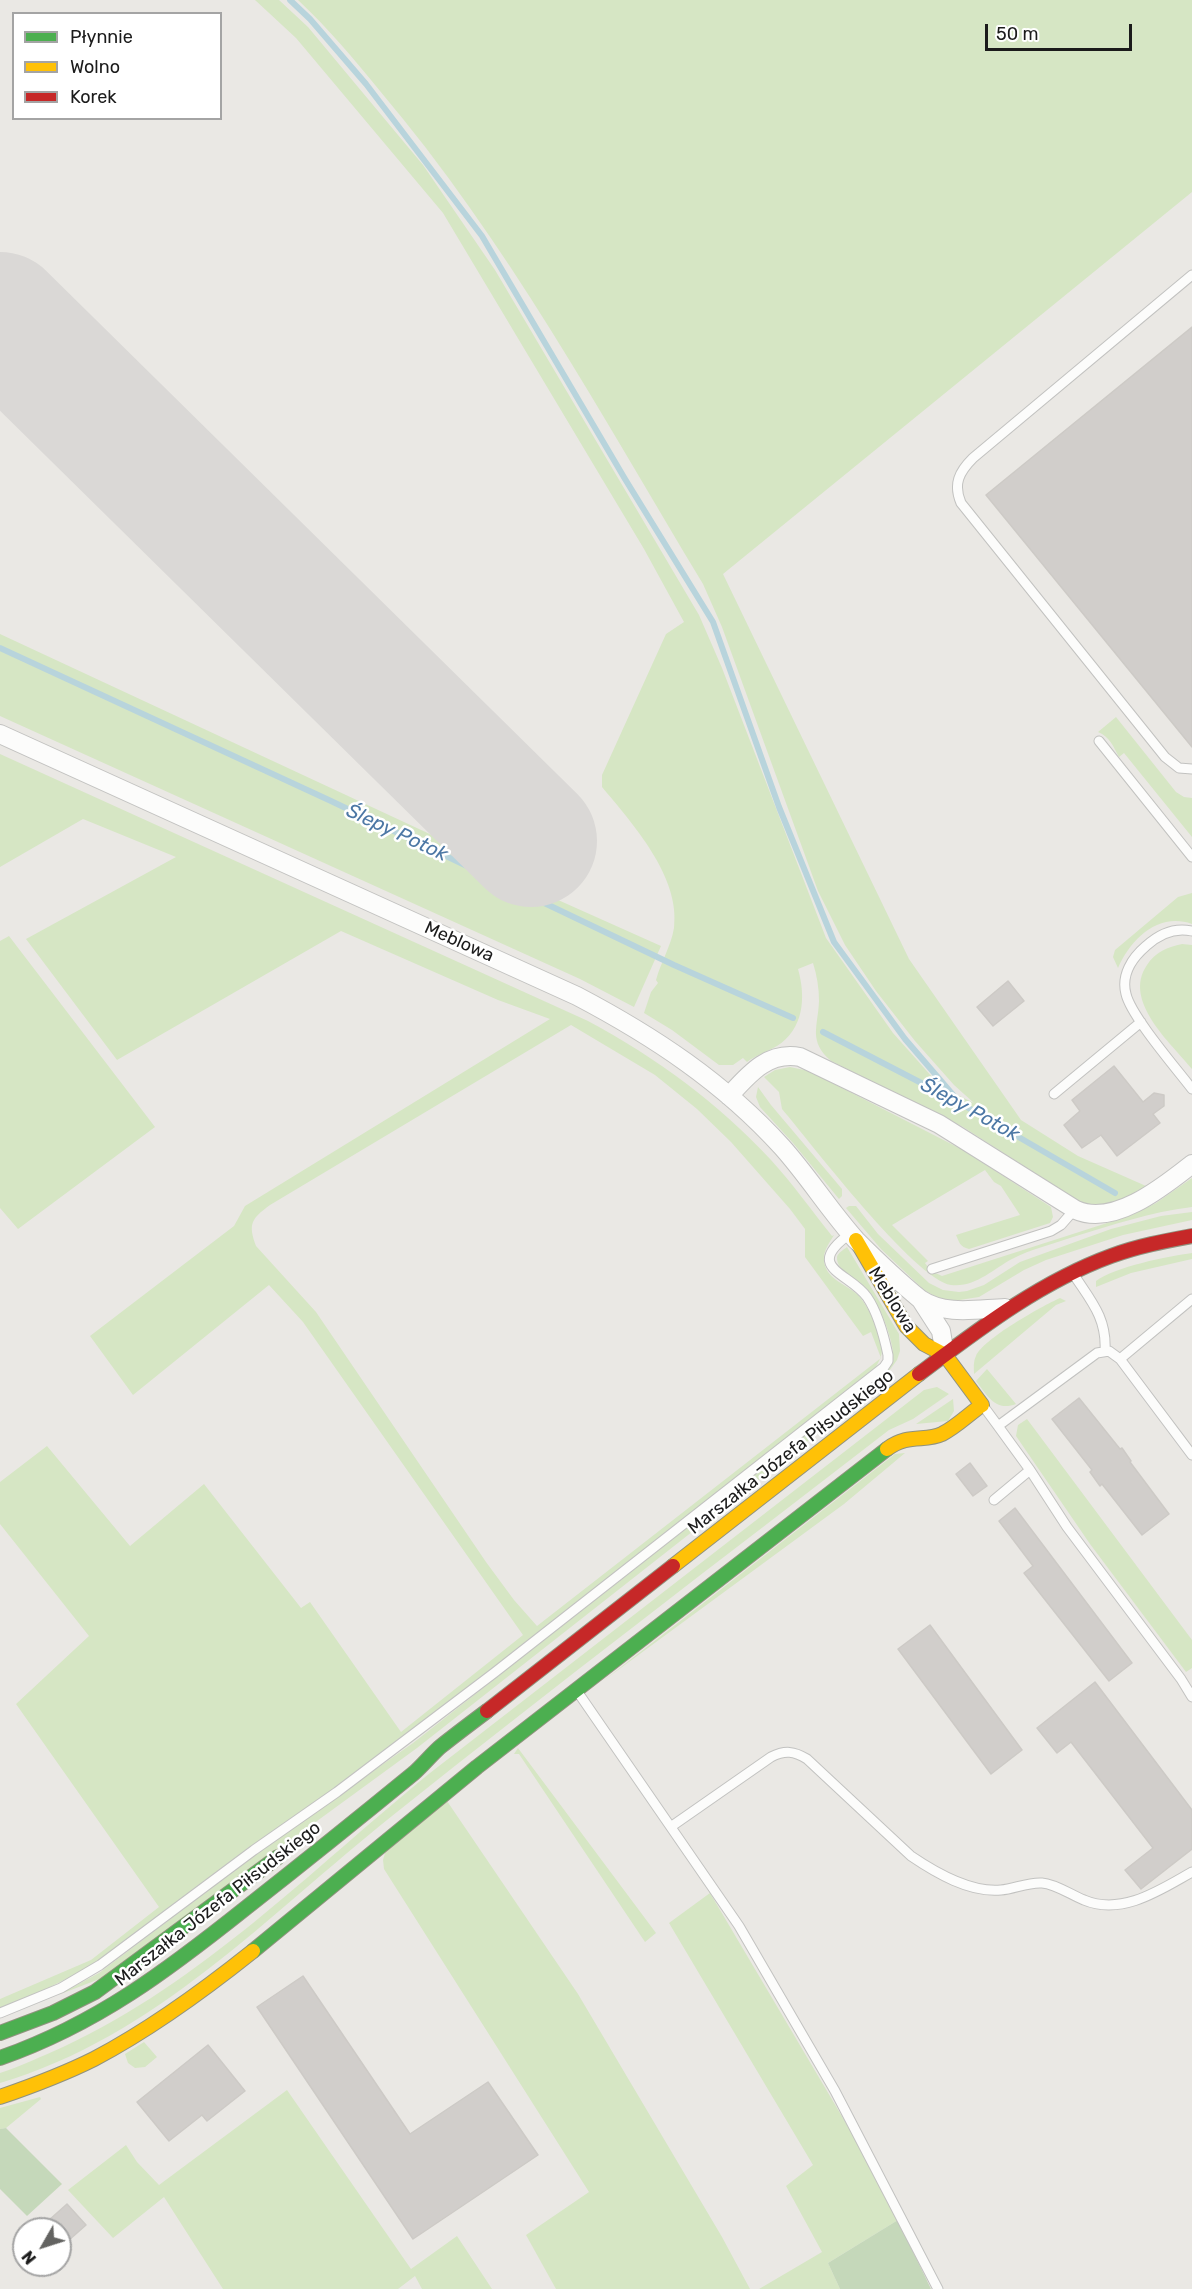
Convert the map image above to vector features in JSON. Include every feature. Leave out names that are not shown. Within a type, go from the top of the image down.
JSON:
[{"type":"main road","name":"Meblowa","points":[[854,1236],[911,1332],[924,1344],[945,1355]]},
{"type":"main road","name":"Marszałka Józefa Piłsudskiego","points":[[0,2058],[23,2051],[72,2029],[120,2003],[195,1949],[417,1770],[439,1748],[1008,1308],[1103,1259],[1150,1244],[1192,1236]]},
{"type":"main road","points":[[0,2097],[80,2066],[117,2046],[182,2005],[228,1970],[364,1856],[894,1443],[910,1438],[941,1435],[982,1405],[945,1355]]},
{"type":"main road","name":"Marszałka Józefa Piłsudskiego","points":[[353,1804],[411,1764],[439,1748]]},
{"type":"main road","name":"Marszałka Józefa Piłsudskiego","points":[[0,2033],[53,2013],[96,1992],[285,1851]]},
{"type":"street","name":"Meblowa","points":[[0,734],[577,996],[632,1025],[668,1048],[729,1095],[782,1147],[854,1236],[920,1299],[941,1331],[945,1355]]},
{"type":"street","points":[[729,1095],[767,1061],[784,1055],[800,1057],[939,1124],[1075,1209],[1088,1214],[1096,1215],[1115,1211],[1157,1190],[1192,1164]]},
{"type":"street","name":"Meblowa","points":[[920,1299],[942,1308],[1008,1308]]},
{"type":"lane","points":[[1192,275],[972,458],[958,477],[956,491],[961,503],[1165,757],[1179,768],[1192,769]]},
{"type":"lane","points":[[1099,741],[1192,857]]},
{"type":"lane","points":[[1192,932],[1175,930],[1161,934],[1134,957],[1126,974],[1126,995],[1142,1022],[1192,1089]]},
{"type":"lane","points":[[1054,1094],[1142,1022]]},
{"type":"lane","points":[[933,1269],[1051,1231],[1061,1226],[1075,1209]]},
{"type":"lane","points":[[0,2013],[61,1988],[118,1952],[254,1850],[337,1792],[485,1680],[884,1367],[888,1361],[888,1355],[870,1303],[862,1291],[840,1275],[830,1262],[830,1254],[834,1247],[854,1236]]},
{"type":"lane","points":[[1073,1273],[1102,1321],[1106,1331],[1105,1351]]},
{"type":"lane","points":[[1120,1359],[1192,1299]]},
{"type":"lane","points":[[998,1426],[1097,1353],[1105,1351],[1115,1354],[1120,1359],[1192,1455]]},
{"type":"lane","points":[[982,1405],[1030,1470],[1067,1527],[1181,1678],[1192,1697]]},
{"type":"lane","points":[[994,1500],[1030,1470]]},
{"type":"lane","points":[[576,1689],[739,1926],[835,2091],[938,2289]]},
{"type":"lane","points":[[672,1826],[771,1757],[789,1751],[798,1753],[807,1759],[911,1856],[929,1869],[975,1887],[997,1890],[1043,1882],[1087,1902],[1112,1905],[1139,1900],[1192,1872]]},
{"type":"green space","points":[[255,0],[279,0],[308,27],[423,165],[495,270],[699,615],[722,668],[826,938],[893,1033],[941,1087],[974,1103],[954,1085],[915,1041],[876,991],[845,945],[818,891],[722,627],[703,584],[590,394],[511,269],[426,148],[351,56],[298,0],[1192,0],[1192,192],[723,574],[909,959],[1021,1120],[1078,1156],[1146,1186],[1109,1205],[1088,1206],[963,1127],[831,1061],[819,1047],[817,1040],[819,996],[813,963],[798,969],[802,1001],[798,1022],[793,1031],[777,1046],[747,1062],[743,1058],[733,1065],[719,1065],[672,1030],[644,1013],[651,992],[658,983],[656,980],[673,935],[674,909],[662,870],[640,834],[602,787],[602,775],[666,634],[684,622],[644,549],[443,213],[296,38]]},
{"type":"green space","points":[[0,634],[477,856],[491,870],[661,946],[634,1007],[580,979],[0,716]]},
{"type":"green space","points":[[1116,717],[1176,792],[1184,797],[1192,798],[1192,837],[1124,753],[1119,757],[1108,739],[1098,732]]},
{"type":"green space","points":[[0,754],[588,1021],[614,1035],[686,1083],[730,1119],[795,1188],[832,1236],[834,1235],[825,1253],[825,1267],[832,1277],[862,1300],[877,1329],[882,1350],[881,1357],[871,1332],[863,1336],[805,1257],[805,1229],[731,1142],[697,1109],[655,1075],[571,1025],[270,1205],[253,1222],[252,1232],[256,1246],[316,1312],[486,1562],[537,1626],[880,1359],[876,1367],[405,1737],[175,1907],[90,1967],[0,2009],[0,1999],[91,1960],[159,1907],[16,1704],[89,1636],[0,1524],[0,1482],[47,1446],[130,1546],[204,1484],[301,1608],[310,1602],[401,1732],[523,1635],[303,1322],[269,1285],[133,1395],[90,1336],[234,1226],[245,1206],[550,1019],[498,1000],[341,931],[117,1060],[26,939],[176,857],[83,819],[0,867]]},
{"type":"green space","points":[[1192,893],[1192,924],[1180,921],[1157,925],[1138,938],[1118,968],[1113,957],[1115,950],[1178,897]]},
{"type":"green space","points":[[9,936],[155,1127],[18,1229],[0,1208],[0,941]]},
{"type":"green space","points":[[1182,944],[1192,945],[1192,1069],[1152,1021],[1141,993],[1141,979],[1150,960],[1162,951]]},
{"type":"green space","points":[[790,1067],[809,1071],[963,1150],[1051,1207],[1053,1217],[1050,1223],[969,1249],[964,1247],[956,1235],[1020,1215],[1001,1186],[994,1182],[985,1170],[892,1225],[928,1261],[925,1263],[931,1271],[942,1276],[1132,1215],[1156,1203],[1192,1178],[1192,1207],[1132,1219],[1042,1247],[1012,1259],[976,1281],[951,1285],[935,1277],[913,1260],[889,1236],[782,1109],[779,1092],[764,1077],[775,1070]]},
{"type":"green space","points":[[758,1087],[842,1189],[842,1196],[839,1199],[760,1107],[756,1097]]},
{"type":"green space","points":[[856,1206],[878,1234],[929,1283],[943,1290],[959,1292],[984,1285],[1020,1262],[1111,1229],[1161,1216],[1192,1212],[1192,1220],[1123,1235],[1046,1260],[1024,1270],[979,1297],[953,1301],[938,1298],[924,1290],[881,1249],[846,1208]]},
{"type":"green space","points":[[847,1247],[899,1334],[900,1351],[897,1360],[879,1385],[417,1748],[102,1978],[58,1995],[99,1973],[264,1848],[413,1743],[887,1371],[892,1362],[893,1353],[888,1330],[869,1291],[840,1267],[837,1257]]},
{"type":"green space","points":[[1192,1253],[1192,1259],[1131,1273],[1096,1287],[1096,1281],[1115,1271],[1156,1259]]},
{"type":"green space","points":[[1060,1298],[1066,1301],[1056,1305],[974,1374],[976,1356],[990,1341],[1027,1315]]},
{"type":"green space","points":[[987,1369],[1016,1404],[1002,1406],[988,1397],[976,1381]]},
{"type":"green space","points":[[937,1387],[949,1394],[913,1419],[889,1430],[578,1670],[392,1816],[208,1969],[160,2004],[110,2036],[57,2062],[0,2083],[0,2073],[63,2047],[114,2021],[210,1957],[255,1922],[430,1773],[924,1390]]},
{"type":"green space","points":[[953,1399],[954,1411],[948,1421],[916,1424]]},
{"type":"green space","points":[[1027,1419],[1192,1640],[1192,1668],[1186,1672],[1090,1544],[1016,1436],[1018,1425]]},
{"type":"green space","points":[[905,1453],[844,1504],[603,1681],[895,1454]]},
{"type":"green space","points":[[518,1748],[656,1933],[645,1942],[519,1754],[514,1754]]},
{"type":"green space","points":[[447,1801],[578,1994],[722,2237],[750,2289],[556,2289],[526,2235],[589,2192],[384,1869],[385,1853]]},
{"type":"green space","points":[[710,1893],[853,2135],[898,2220],[828,2263],[840,2289],[759,2289],[822,2252],[786,2186],[813,2165],[669,1923]]},
{"type":"green space","points":[[144,2042],[157,2057],[145,2067],[135,2068],[128,2063],[125,2054]]},
{"type":"green space","points":[[287,2090],[411,2269],[457,2236],[492,2289],[422,2289],[415,2276],[398,2289],[223,2289],[164,2197],[113,2238],[68,2190],[126,2145],[137,2162],[159,2185]]},
{"type":"green space","points":[[40,2097],[41,2099],[6,2128],[0,2129],[0,2108]]},
{"type":"green space","points":[[6,2128],[62,2184],[27,2216],[0,2189],[0,2129]]},
{"type":"green space","points":[[898,2220],[931,2289],[840,2289],[828,2263]]},
{"type":"building","points":[[1192,327],[1192,747],[986,495]]},
{"type":"building","points":[[1008,981],[1024,1001],[993,1026],[977,1007]]},
{"type":"building","points":[[1114,1066],[1143,1102],[1154,1093],[1164,1095],[1164,1106],[1153,1114],[1160,1123],[1117,1156],[1101,1135],[1082,1148],[1064,1125],[1080,1111],[1072,1100]]},
{"type":"building","points":[[1079,1398],[1120,1449],[1122,1448],[1169,1514],[1142,1535],[1102,1484],[1100,1486],[1090,1472],[1092,1470],[1052,1419]]},
{"type":"building","points":[[970,1463],[987,1486],[973,1496],[956,1474]]},
{"type":"building","points":[[1015,1508],[1132,1663],[1109,1681],[1024,1573],[1033,1566],[999,1521]]},
{"type":"building","points":[[930,1625],[1022,1750],[991,1774],[898,1649]]},
{"type":"building","points":[[1095,1682],[1192,1810],[1192,1849],[1141,1889],[1125,1870],[1153,1848],[1071,1742],[1057,1753],[1037,1728]]},
{"type":"building","points":[[303,1976],[410,2134],[488,2082],[538,2155],[413,2239],[257,2007]]},
{"type":"building","points":[[208,2045],[245,2091],[207,2121],[202,2115],[169,2141],[137,2102]]},
{"type":"building","points":[[67,2204],[86,2225],[72,2237],[72,2217],[52,2217]]},
{"type":"waterway","points":[[290,0],[310,19],[366,84],[482,236],[625,479],[713,622],[779,807],[834,942],[905,1039],[960,1103]]},
{"type":"waterway","name":"Ślepy Potok","points":[[0,648],[331,801],[674,965],[793,1018]]},
{"type":"waterway","name":"Ślepy Potok","points":[[823,1032],[960,1103],[1115,1193]]},
{"type":"runway","points":[[0,318],[531,841]]},
{"type":"traffic: fast","points":[[253,1951],[477,1767],[887,1449]]},
{"type":"traffic: fast","points":[[0,2058],[68,2029],[100,2012],[160,1973],[331,1840],[414,1773],[440,1747],[487,1711]]},
{"type":"traffic: fast","points":[[0,2033],[53,2013],[95,1992],[278,1857]]},
{"type":"traffic: slow","points":[[856,1240],[906,1326],[924,1344],[945,1355],[982,1405],[942,1434],[909,1439],[887,1449]]},
{"type":"traffic: slow","points":[[673,1566],[919,1374]]},
{"type":"traffic: slow","points":[[0,2097],[71,2070],[136,2035],[176,2009],[253,1951]]},
{"type":"traffic: jam","points":[[919,1374],[1011,1308],[1059,1279],[1121,1252],[1192,1236]]},
{"type":"traffic: jam","points":[[487,1711],[673,1566]]}]
